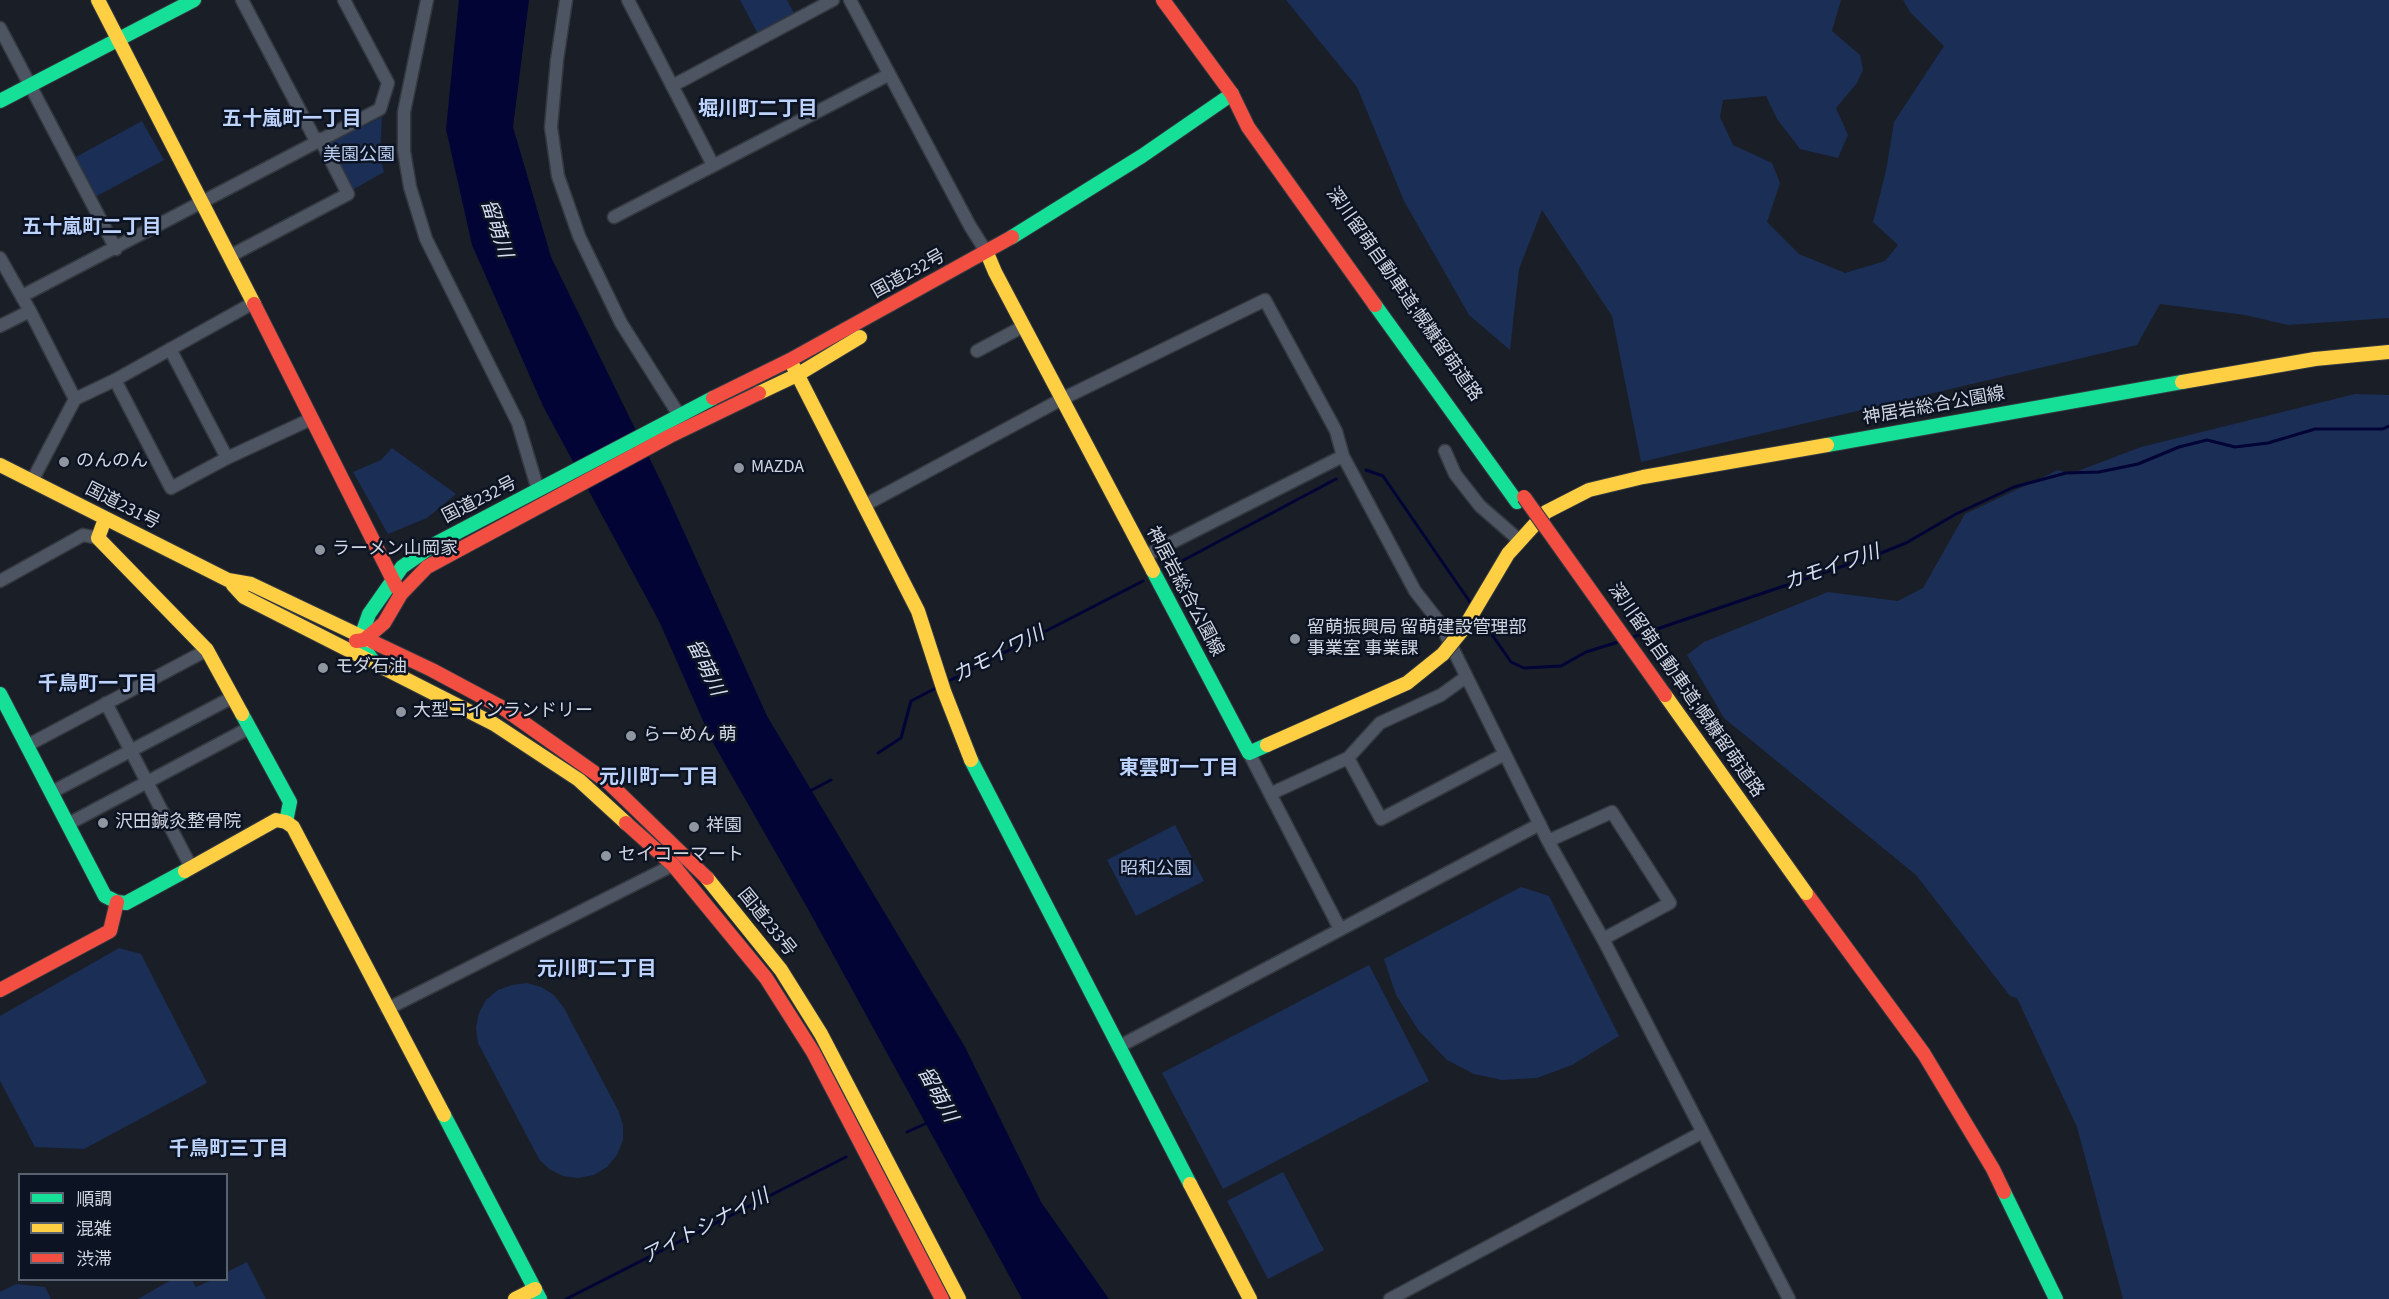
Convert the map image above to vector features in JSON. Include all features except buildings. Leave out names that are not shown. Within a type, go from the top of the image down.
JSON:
[{"type":"main road","points":[[0,101],[194,0]]},
{"type":"main road","points":[[1163,0],[1232,94]]},
{"type":"main road","points":[[100,1],[401,594]]},
{"type":"main road","name":"国道232号","points":[[364,639],[365,624],[369,614],[392,579],[402,567],[435,544],[679,415],[790,360],[987,253],[1056,211],[1232,94]]},
{"type":"main road","name":"深川留萌自動車道;幌糠留萌道路","points":[[1232,94],[1802,894],[1904,1047],[1974,1162],[2027,1263],[2043,1299]]},
{"type":"main road","name":"国道232号","points":[[364,639],[384,623],[401,594],[427,567],[670,436],[797,375],[968,272],[987,253]]},
{"type":"main road","name":"神居岩総合公園線","points":[[987,253],[1249,753],[1407,683],[1443,654],[1464,628],[1508,554],[1546,512],[1588,490],[1643,477],[2315,359],[2389,352]]},
{"type":"main road","points":[[790,360],[918,611],[944,692],[975,772],[1250,1299]]},
{"type":"main road","points":[[740,385],[746,399]]},
{"type":"main road","name":"国道231号","points":[[0,465],[228,580],[251,584],[364,639]]},
{"type":"main road","points":[[105,519],[98,538],[207,650],[290,802],[286,822]]},
{"type":"main road","name":"国道231号","points":[[228,580],[244,597],[355,653]]},
{"type":"main road","points":[[334,623],[358,622],[369,614]]},
{"type":"main road","points":[[384,623],[383,642],[387,649]]},
{"type":"main road","name":"国道231号","points":[[326,639],[342,642],[364,639]]},
{"type":"main road","points":[[364,639],[366,651],[374,662]]},
{"type":"main road","name":"国道233号","points":[[364,639],[432,670],[513,715],[609,783],[705,876],[781,970],[821,1034],[960,1299]]},
{"type":"main road","name":"国道233号","points":[[355,653],[494,724],[579,780],[673,865],[766,978],[813,1052],[942,1299]]},
{"type":"main road","points":[[0,694],[105,896],[117,902],[126,903],[276,820],[294,827],[537,1294],[515,1299]]},
{"type":"main road","name":"深川留萌自動車道;幌糠留萌道路","points":[[1802,894],[1924,1054],[1993,1169],[2056,1299]]},
{"type":"main road","points":[[0,990],[110,932],[117,902]]},
{"type":"street","points":[[230,256],[348,194],[242,0]]},
{"type":"street","points":[[22,296],[116,249],[380,109],[388,82],[344,0]]},
{"type":"street","points":[[427,0],[404,112],[404,150],[410,187],[426,239],[518,423],[538,490]]},
{"type":"street","points":[[566,0],[557,60],[551,128],[558,176],[579,236],[621,323],[679,415]]},
{"type":"street","points":[[628,0],[713,165]]},
{"type":"street","points":[[672,86],[833,0]]},
{"type":"street","points":[[850,0],[888,75],[987,253]]},
{"type":"street","points":[[0,28],[116,249]]},
{"type":"street","points":[[614,217],[888,75]]},
{"type":"street","points":[[0,258],[30,310],[75,399]]},
{"type":"street","points":[[865,505],[1062,399],[1265,300],[1336,431],[1343,456],[1415,591],[1440,624],[1548,840],[1603,939],[1701,1133],[1789,1299]]},
{"type":"street","points":[[32,481],[75,399],[115,380],[253,303]]},
{"type":"street","points":[[0,326],[30,310]]},
{"type":"street","points":[[977,351],[1024,326]]},
{"type":"street","points":[[170,349],[227,458]]},
{"type":"street","points":[[115,380],[171,488],[227,458],[311,419]]},
{"type":"street","points":[[1445,452],[1455,474],[1480,506],[1520,540]]},
{"type":"street","points":[[1145,556],[1343,456]]},
{"type":"street","points":[[0,581],[83,535],[98,538]]},
{"type":"street","points":[[28,745],[207,650]]},
{"type":"street","points":[[1270,794],[1348,758],[1380,723],[1441,695],[1466,677]]},
{"type":"street","points":[[52,792],[233,697]]},
{"type":"street","points":[[106,703],[191,867]]},
{"type":"street","points":[[68,824],[249,728]]},
{"type":"street","points":[[1249,753],[1340,929]]},
{"type":"street","points":[[1348,758],[1381,819],[1505,754]]},
{"type":"street","points":[[1548,840],[1612,812],[1670,903],[1603,939]]},
{"type":"street","points":[[1118,1047],[1540,824]]},
{"type":"street","points":[[387,1009],[686,857]]},
{"type":"street","points":[[1390,1299],[1701,1133]]},
{"type":"green space","points":[[740,0],[787,0],[795,15],[758,34]]},
{"type":"green space","points":[[1286,0],[1841,0],[1832,31],[1860,55],[1863,70],[1857,83],[1836,108],[1848,135],[1838,158],[1800,149],[1777,119],[1766,96],[1723,100],[1720,117],[1733,145],[1772,163],[1780,183],[1767,222],[1799,254],[1845,273],[1885,261],[1898,245],[1873,222],[1886,171],[1894,122],[1944,46],[1910,12],[1903,0],[2389,0],[2389,318],[2288,325],[2245,315],[2160,304],[2137,345],[1641,462],[1612,316],[1542,210],[1519,269],[1510,350],[1469,315],[1404,201],[1357,87]]},
{"type":"green space","name":"美園公園","points":[[382,117],[380,155],[384,172],[352,190],[329,143]]},
{"type":"green space","points":[[142,121],[164,160],[95,197],[74,158]]},
{"type":"green space","points":[[2355,394],[2389,395],[2389,1299],[2123,1299],[2077,1127],[2017,998],[2010,996],[1916,875],[1724,718],[1687,655],[1704,642],[1828,592],[1898,601],[1923,588],[1965,514],[2058,470],[2070,474],[2141,447]]},
{"type":"green space","points":[[392,448],[456,494],[427,518],[388,534],[353,472],[381,460]]},
{"type":"green space","name":"昭和公園","points":[[1175,825],[1204,881],[1136,916],[1107,860]]},
{"type":"green space","points":[[1521,887],[1549,896],[1619,1036],[1572,1065],[1537,1078],[1502,1080],[1474,1074],[1447,1060],[1419,1031],[1396,995],[1384,959]]},
{"type":"green space","points":[[119,948],[141,954],[207,1083],[84,1149],[35,1147],[0,1081],[0,1016]]},
{"type":"green space","points":[[1369,965],[1429,1081],[1223,1189],[1162,1073]]},
{"type":"green space","points":[[527,983],[541,987],[554,995],[564,1008],[618,1110],[623,1125],[623,1140],[617,1155],[607,1167],[594,1175],[578,1178],[563,1176],[549,1169],[539,1159],[478,1043],[476,1028],[479,1013],[486,1000],[498,990]]},
{"type":"green space","points":[[1283,1172],[1324,1250],[1268,1279],[1227,1201]]},
{"type":"green space","points":[[247,1262],[266,1299],[138,1299],[169,1281],[193,1281],[196,1287],[210,1281],[228,1281],[228,1272]]},
{"type":"green space","points":[[16,1284],[45,1287],[51,1299],[0,1299],[0,1292]]},
{"type":"water","name":"留萌川","points":[[459,0],[529,0],[513,127],[551,257],[665,490],[767,716],[965,1047],[1041,1202],[1109,1299],[1022,1299],[808,909],[712,741],[659,621],[543,406],[472,245],[446,129]]},
{"type":"waterway","name":"カモイワ川","points":[[1633,637],[1876,555],[1906,543],[1956,514],[2014,487],[2066,473],[2099,472],[2138,464],[2179,447],[2207,440],[2235,447],[2268,443],[2315,429],[2383,429],[2389,426]]},
{"type":"waterway","name":"カモイワ川","points":[[1366,470],[1383,476],[1472,605]]},
{"type":"waterway","name":"カモイワ川","points":[[1165,570],[1336,479]]},
{"type":"waterway","name":"カモイワ川","points":[[947,682],[1143,581]]},
{"type":"waterway","name":"カモイワ川","points":[[1479,616],[1511,662],[1524,668],[1561,666],[1586,652],[1618,642]]},
{"type":"waterway","name":"カモイワ川","points":[[878,753],[901,738],[911,701],[936,688]]},
{"type":"waterway","name":"カモイワ川","points":[[808,792],[831,780]]},
{"type":"waterway","name":"アイトシナイ川","points":[[907,1132],[927,1123]]},
{"type":"waterway","name":"アイトシナイ川","points":[[566,1299],[846,1157]]},
{"type":"traffic: fast","points":[[0,101],[194,0]]},
{"type":"traffic: fast","points":[[1012,237],[1142,156],[1232,94]]},
{"type":"traffic: fast","points":[[1375,305],[1517,502]]},
{"type":"traffic: fast","points":[[1827,445],[2182,382]]},
{"type":"traffic: fast","points":[[374,662],[366,651],[363,631],[369,614],[402,567],[435,544],[713,398]]},
{"type":"traffic: fast","points":[[1153,571],[1249,753],[1267,745]]},
{"type":"traffic: fast","points":[[0,694],[105,896],[117,902],[126,903],[185,871]]},
{"type":"traffic: fast","points":[[242,714],[290,802],[286,822]]},
{"type":"traffic: fast","points":[[971,760],[1190,1184]]},
{"type":"traffic: fast","points":[[444,1115],[540,1299]]},
{"type":"traffic: fast","points":[[2004,1192],[2056,1299]]},
{"type":"traffic: slow","points":[[98,0],[254,304]]},
{"type":"traffic: slow","points":[[987,253],[1153,571]]},
{"type":"traffic: slow","points":[[759,393],[797,375],[860,337]]},
{"type":"traffic: slow","points":[[2182,382],[2315,359],[2389,352]]},
{"type":"traffic: slow","points":[[793,366],[918,611],[944,691],[971,760]]},
{"type":"traffic: slow","points":[[1508,554],[1546,512],[1589,490],[1643,477],[1827,445]]},
{"type":"traffic: slow","points":[[0,465],[228,580],[251,584],[373,642]]},
{"type":"traffic: slow","points":[[105,519],[98,538],[207,650],[242,714]]},
{"type":"traffic: slow","points":[[1443,654],[1464,628],[1508,554]]},
{"type":"traffic: slow","points":[[233,585],[244,597],[494,724],[579,780],[626,823]]},
{"type":"traffic: slow","points":[[1267,745],[1407,683],[1443,654]]},
{"type":"traffic: slow","points":[[1665,695],[1806,893]]},
{"type":"traffic: slow","points":[[185,871],[276,820],[286,822],[293,827],[444,1115]]},
{"type":"traffic: slow","points":[[707,878],[781,970],[821,1034],[959,1299]]},
{"type":"traffic: slow","points":[[1190,1184],[1250,1299]]},
{"type":"traffic: slow","points":[[515,1299],[535,1289]]},
{"type":"traffic: jam","points":[[1163,0],[1232,94],[1248,127],[1375,305]]},
{"type":"traffic: jam","points":[[713,398],[790,360],[1012,237]]},
{"type":"traffic: jam","points":[[254,304],[397,588]]},
{"type":"traffic: jam","points":[[356,641],[364,640],[384,623],[401,594],[427,567],[670,436],[759,393]]},
{"type":"traffic: jam","points":[[1524,497],[1665,695]]},
{"type":"traffic: jam","points":[[373,642],[503,708],[609,783],[707,878]]},
{"type":"traffic: jam","points":[[626,823],[673,865],[766,978],[813,1052],[942,1299]]},
{"type":"traffic: jam","points":[[1806,893],[1924,1054],[1993,1169],[2004,1192]]},
{"type":"traffic: jam","points":[[0,990],[110,931],[117,902]]},
{"type":"place","name":"のんのん","points":[[64,462]]},
{"type":"place","name":"MAZDA","points":[[739,468]]},
{"type":"place","name":"ラーメン山岡家","points":[[320,550]]},
{"type":"place","name":"留萌振興局 留萌建設管理部 事業室 事業課","points":[[1295,639]]},
{"type":"place","name":"モダ石油","points":[[323,668]]},
{"type":"place","name":"大型コインランドリー","points":[[401,712]]},
{"type":"place","name":"らーめん 萌","points":[[631,736]]},
{"type":"place","name":"沢田鍼灸整骨院","points":[[103,823]]},
{"type":"place","name":"祥園","points":[[694,827]]},
{"type":"place","name":"セイコーマート","points":[[606,856]]},
{"type":"district","name":"堀川町二丁目","points":[[758,111]]},
{"type":"district","name":"五十嵐町一丁目","points":[[292,121]]},
{"type":"district","name":"五十嵐町二丁目","points":[[92,229]]},
{"type":"district","name":"千鳥町一丁目","points":[[98,686]]},
{"type":"district","name":"東雲町一丁目","points":[[1179,770]]},
{"type":"district","name":"元川町一丁目","points":[[659,779]]},
{"type":"district","name":"元川町二丁目","points":[[597,971]]},
{"type":"district","name":"千鳥町三丁目","points":[[229,1151]]}]
